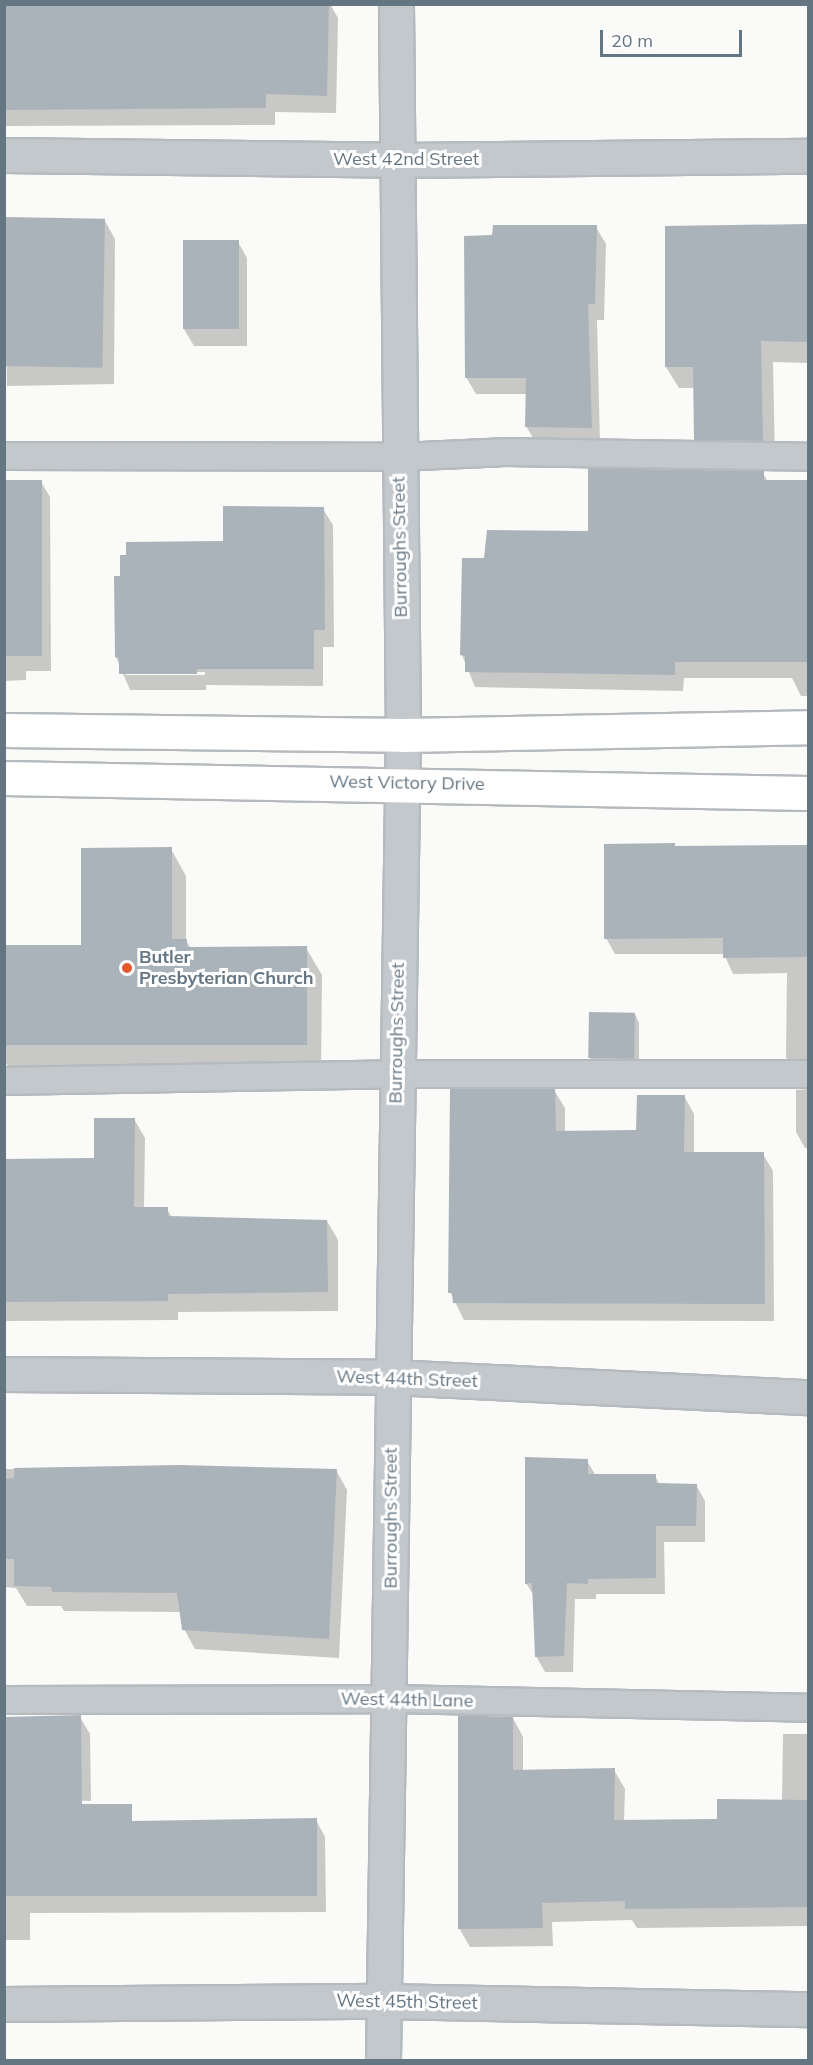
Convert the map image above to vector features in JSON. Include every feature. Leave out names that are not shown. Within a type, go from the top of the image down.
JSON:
[{"type":"main road","points":[[4,730],[403,735],[808,727]]},
{"type":"main road","name":"West Victory Drive","points":[[4,778],[401,782],[808,793]]},
{"type":"street","name":"Burroughs Street","points":[[383,2061],[382,2001],[390,1699],[396,1074],[403,735],[396,4]]},
{"type":"street","name":"West 42nd Street","points":[[4,155],[396,160],[808,156]]},
{"type":"street","name":"West 44th Street","points":[[4,1374],[392,1377],[808,1397]]},
{"type":"street","name":"West 45th Street","points":[[4,2004],[382,2001],[808,2009]]},
{"type":"lane","points":[[4,456],[399,458],[506,452],[808,457]]},
{"type":"lane","points":[[4,1081],[396,1074],[808,1074]]},
{"type":"lane","name":"West 44th Lane","points":[[4,1700],[390,1699],[808,1708]]},
{"type":"building","points":[[6,4],[329,4],[327,96],[266,94],[266,108],[5,110]]},
{"type":"building","points":[[4,217],[105,219],[102,368],[4,366]]},
{"type":"building","points":[[808,224],[808,342],[761,341],[763,441],[694,440],[693,367],[665,367],[665,226]]},
{"type":"building","points":[[493,225],[597,225],[595,304],[588,304],[592,428],[525,427],[526,378],[465,378],[464,236],[492,235]]},
{"type":"building","points":[[183,240],[239,240],[239,329],[183,329]]},
{"type":"building","points":[[588,468],[764,471],[764,480],[808,480],[808,662],[675,662],[675,675],[465,672],[465,656],[460,655],[462,558],[484,558],[487,530],[588,531]]},
{"type":"building","points":[[4,480],[42,480],[42,656],[4,656]]},
{"type":"building","points":[[223,506],[324,507],[325,630],[314,630],[314,669],[197,669],[197,674],[119,674],[119,658],[115,657],[114,576],[120,576],[120,555],[126,555],[126,542],[223,541]]},
{"type":"building","points":[[675,843],[675,846],[808,845],[808,957],[723,958],[723,938],[604,939],[604,844]]},
{"type":"building","points":[[172,847],[172,939],[187,939],[187,947],[307,946],[307,1045],[4,1045],[4,945],[81,945],[81,848]]},
{"type":"building","points":[[589,1012],[635,1013],[634,1059],[588,1058]]},
{"type":"building","points":[[450,1089],[555,1089],[556,1131],[636,1130],[637,1095],[685,1095],[684,1152],[764,1152],[765,1304],[453,1303],[452,1293],[448,1293]]},
{"type":"building","points":[[94,1118],[135,1118],[134,1207],[168,1207],[168,1216],[327,1220],[328,1292],[168,1294],[168,1301],[4,1302],[4,1159],[94,1158]]},
{"type":"building","points":[[525,1457],[588,1459],[588,1474],[656,1474],[656,1483],[697,1484],[696,1526],[656,1526],[656,1578],[588,1579],[588,1584],[567,1583],[564,1656],[535,1657],[532,1583],[525,1584]]},
{"type":"building","points":[[179,1465],[337,1469],[329,1639],[182,1630],[177,1593],[52,1592],[51,1587],[14,1586],[14,1559],[4,1559],[4,1479],[14,1478],[14,1468]]},
{"type":"building","points":[[81,1715],[82,1804],[132,1804],[132,1821],[317,1818],[317,1896],[4,1896],[4,1717]]},
{"type":"building","points":[[458,1715],[513,1717],[513,1770],[615,1768],[614,1820],[717,1819],[717,1799],[808,1800],[808,1907],[625,1909],[625,1901],[542,1903],[543,1928],[458,1929]]},
{"type":"place","name":"Butler Presbyterian Church","points":[[127,968]]}]
